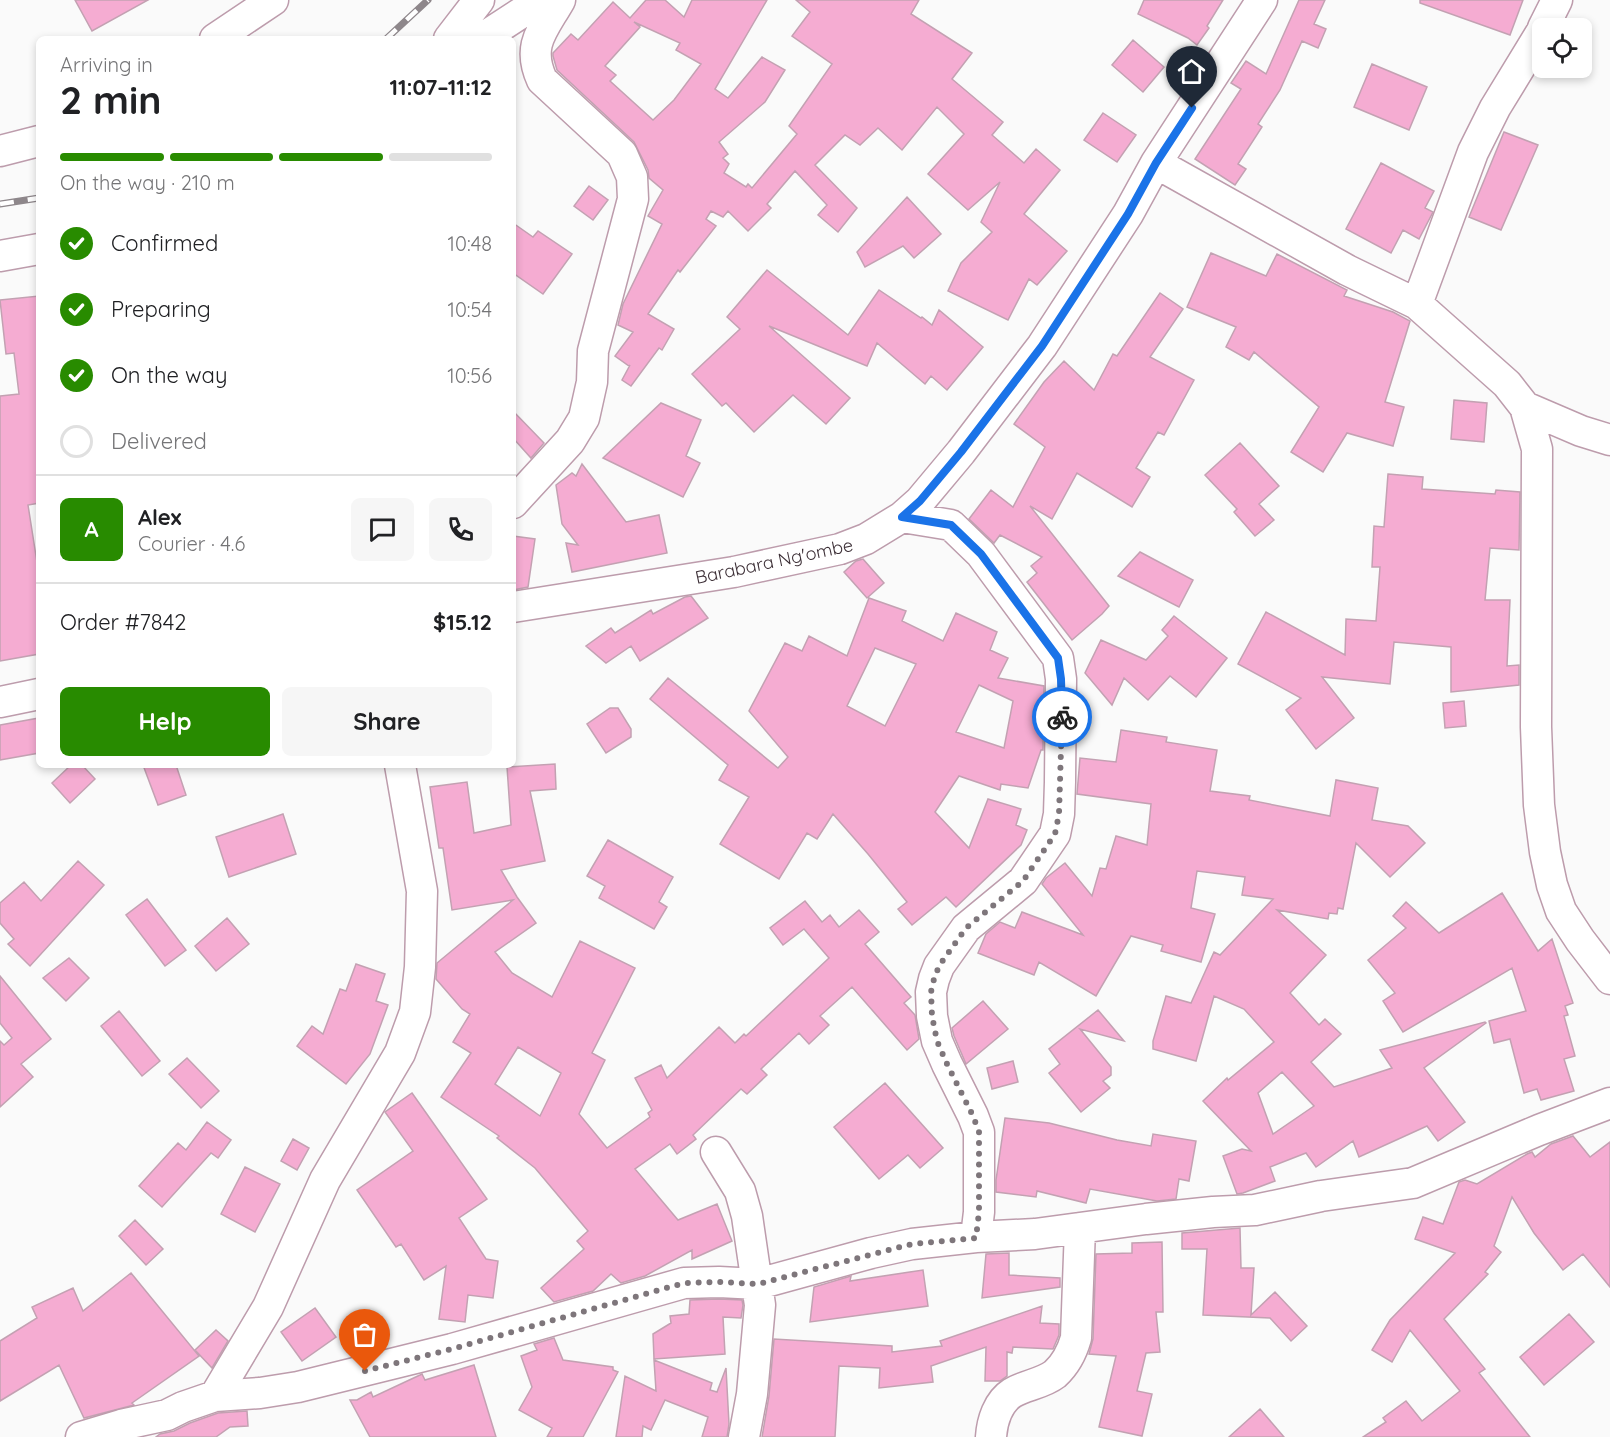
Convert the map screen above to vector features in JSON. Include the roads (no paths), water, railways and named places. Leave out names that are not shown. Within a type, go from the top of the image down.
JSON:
[{"type":"street","points":[[219,36],[273,0]]},
{"type":"street","points":[[451,36],[480,0]]},
{"type":"street","points":[[486,36],[541,0]]},
{"type":"street","points":[[516,500],[570,441],[584,418],[592,382],[592,351],[633,199],[632,177],[622,154],[542,80],[537,69],[536,42],[560,0]]},
{"type":"street","name":"Barabara Ng'ombe","points":[[516,607],[734,572],[840,549],[866,539],[902,517],[920,501],[961,452],[1042,346],[1128,214],[1156,163],[1262,0]]},
{"type":"street","points":[[1549,18],[1557,0]]},
{"type":"street","points":[[1417,304],[1473,152],[1495,108],[1532,48]]},
{"type":"street","points":[[0,151],[36,142]]},
{"type":"street","points":[[1156,163],[1347,270],[1417,304],[1507,384],[1525,407],[1537,449],[1536,727],[1539,805],[1545,852],[1552,885],[1561,911],[1610,980]]},
{"type":"street","points":[[0,256],[36,250]]},
{"type":"street","points":[[1525,407],[1581,431],[1610,440]]},
{"type":"street","points":[[902,517],[951,525],[981,554],[1058,658],[1061,679],[1059,814],[1055,834],[1023,881],[966,928],[939,966],[931,992],[932,1016],[937,1041],[979,1132],[979,1212],[976,1238]]},
{"type":"street","points":[[0,702],[36,695]]},
{"type":"street","points":[[215,1396],[268,1307],[326,1179],[400,1053],[415,1012],[420,967],[422,891],[401,768]]},
{"type":"street","points":[[81,1437],[121,1425],[174,1426],[183,1407],[215,1396],[260,1393],[310,1384],[452,1349],[684,1283],[758,1284],[912,1244],[1035,1234],[1157,1218],[1255,1209],[1321,1196],[1413,1183],[1610,1103]]},
{"type":"street","points":[[716,1152],[740,1191],[747,1216],[758,1284],[760,1305],[752,1394],[744,1437]]},
{"type":"street","points":[[991,1437],[992,1424],[1001,1403],[1012,1393],[1054,1375],[1072,1351],[1076,1338],[1080,1228]]},
{"type":"railway","points":[[389,36],[428,0]]},
{"type":"railway","points":[[0,204],[36,198]]}]
